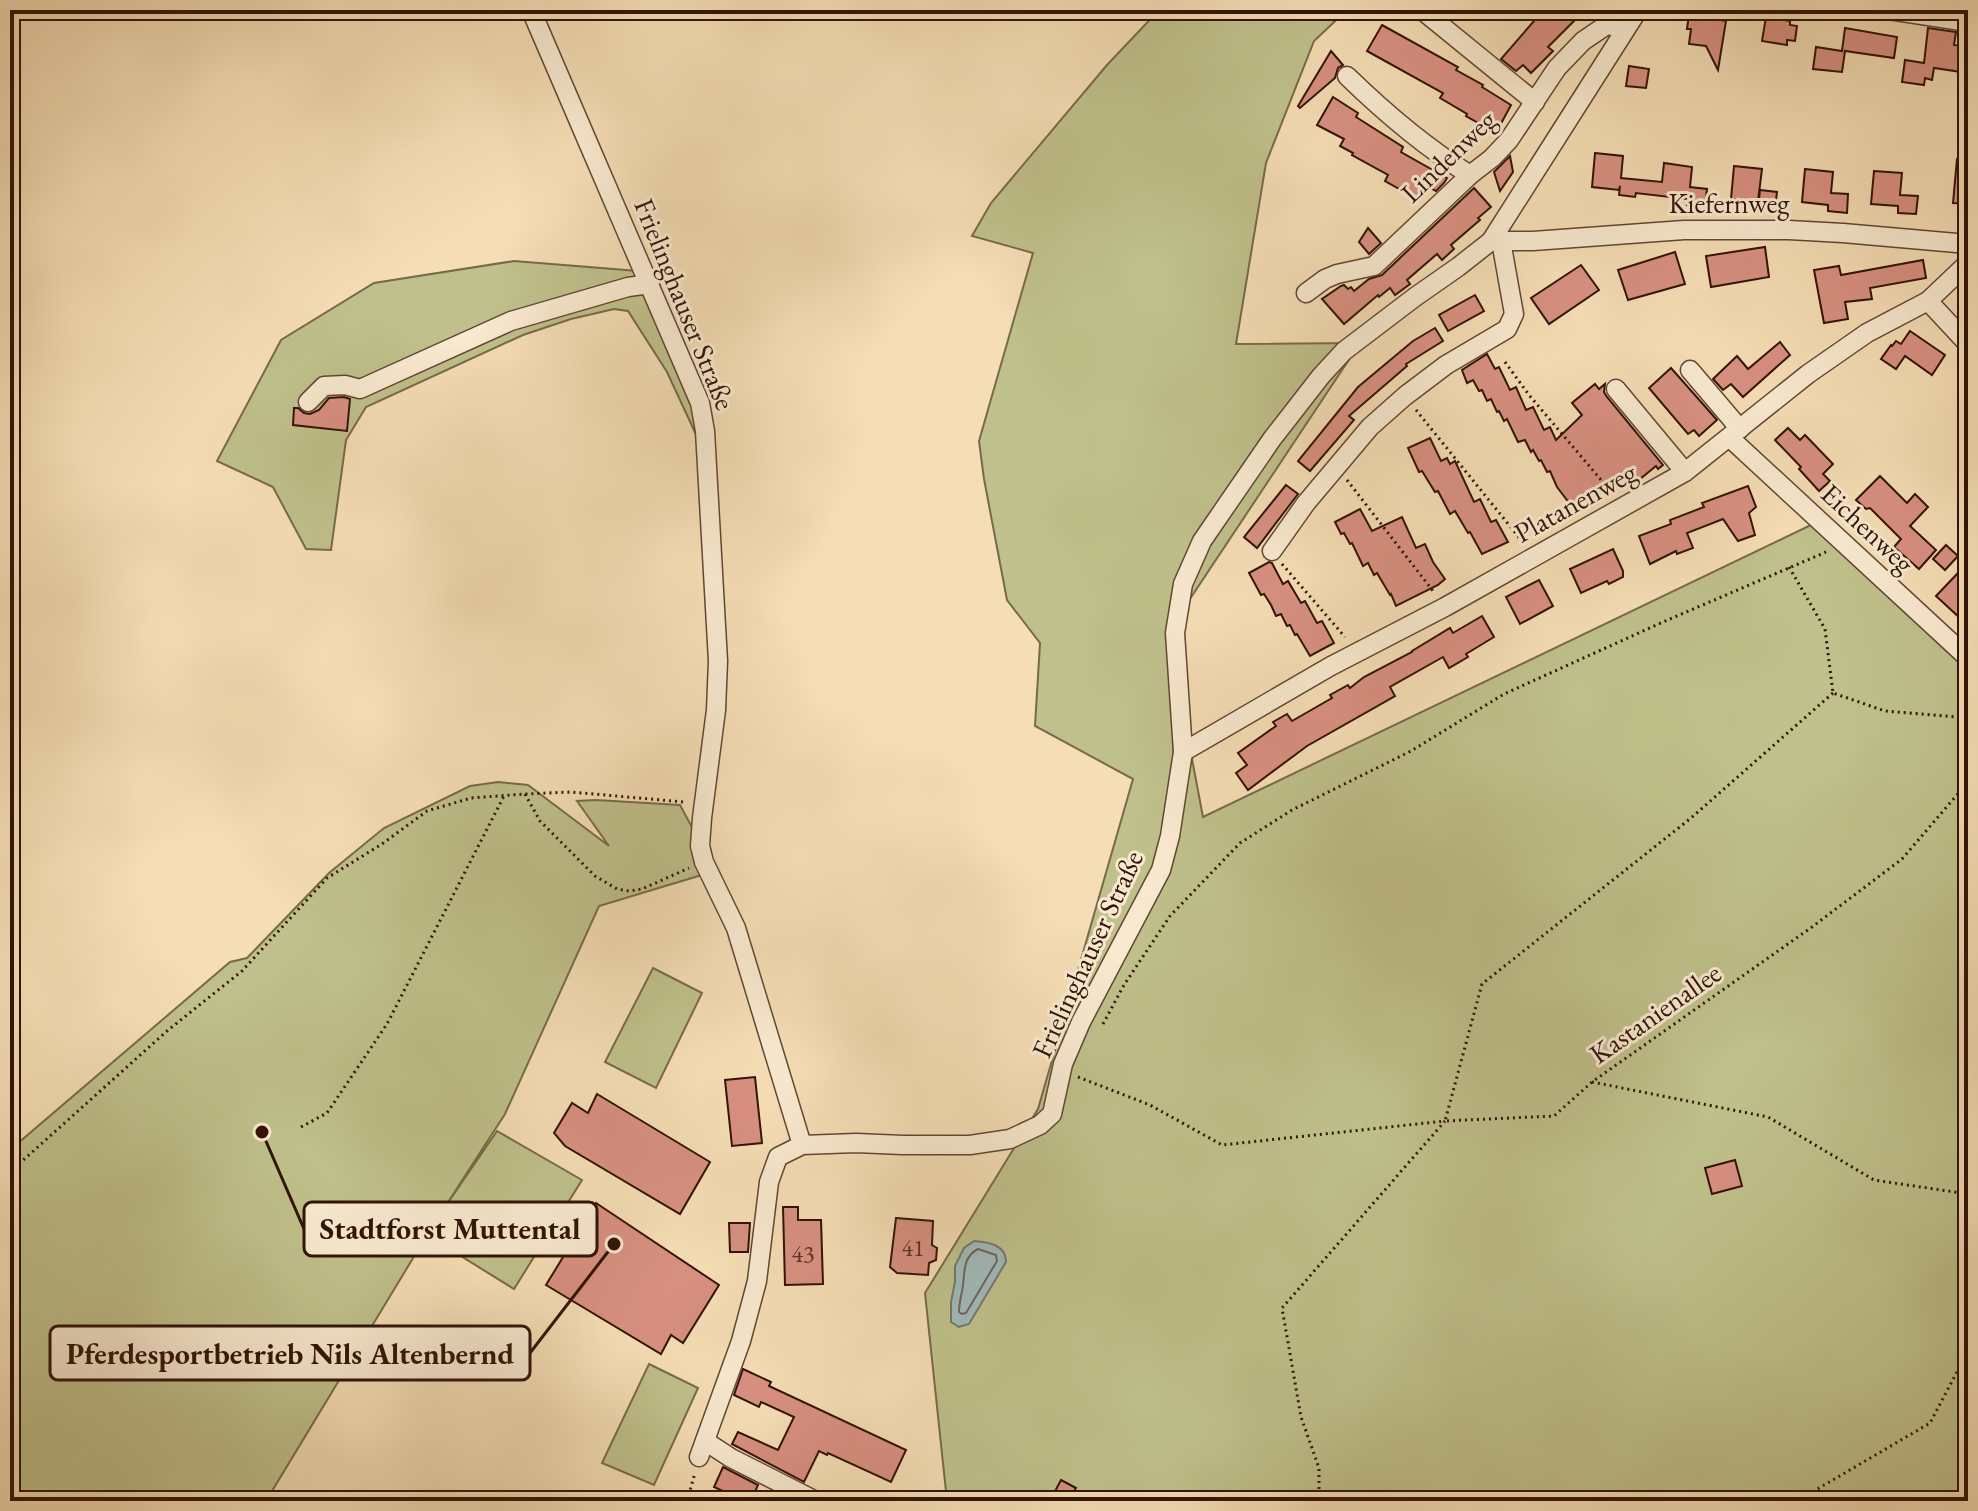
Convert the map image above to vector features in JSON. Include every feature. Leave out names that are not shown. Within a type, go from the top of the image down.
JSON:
[{"type":"street","name":"Frielinghauser Straße","points":[[531,10],[700,403],[705,431],[718,661],[716,710],[700,846],[704,862],[736,928],[802,1145],[970,1145],[1010,1139],[1040,1125],[1052,1114],[1063,1064],[1081,1022],[1161,870],[1170,836],[1183,752],[1175,633],[1183,584],[1202,541],[1272,439],[1344,351],[1496,241],[1638,10]]},
{"type":"street","points":[[1422,10],[1535,102]]},
{"type":"street","points":[[1889,10],[1968,22]]},
{"type":"street","name":"Lindenweg","points":[[1306,293],[1337,274],[1374,266],[1509,140],[1557,68],[1583,41],[1608,24],[1624,31]]},
{"type":"street","points":[[1347,76],[1419,140],[1470,175]]},
{"type":"street","name":"Kiefernweg","points":[[1496,241],[1684,230],[1774,230],[1968,244]]},
{"type":"street","points":[[1272,551],[1306,503],[1370,427],[1446,365],[1507,329],[1514,314],[1513,299],[1496,241]]},
{"type":"street","name":"Platanenweg","points":[[1183,752],[1331,666],[1445,607],[1685,472],[1808,374],[1867,333],[1928,301],[1968,263]]},
{"type":"street","points":[[308,402],[324,386],[345,385],[360,389],[511,321],[628,287],[650,284]]},
{"type":"street","points":[[1928,301],[1968,344]]},
{"type":"street","name":"Eichenweg","points":[[1690,370],[1735,433],[1845,544],[1968,658]]},
{"type":"street","points":[[1616,389],[1685,472]]},
{"type":"street","points":[[802,1145],[778,1157],[769,1182],[757,1281],[741,1341],[702,1449],[731,1458],[816,1501]]},
{"type":"path","points":[[1505,362],[1529,395],[1624,506]]},
{"type":"path","points":[[1405,396],[1534,557]]},
{"type":"path","points":[[1337,468],[1445,607]]},
{"type":"path","points":[[1103,1024],[1124,985],[1170,916],[1240,843],[1292,810],[1411,751],[1504,694],[1845,544]]},
{"type":"path","points":[[1272,551],[1358,653]]},
{"type":"path","points":[[1789,567],[1825,629],[1833,693]]},
{"type":"path","points":[[1833,693],[1885,711],[1968,718]]},
{"type":"path","points":[[1319,1501],[1319,1468],[1301,1417],[1282,1308],[1445,1121],[1482,984],[1691,818],[1833,693]]},
{"type":"path","name":"Kastanienallee","points":[[1592,1082],[1812,927],[1902,859],[1968,782]]},
{"type":"path","points":[[10,1172],[167,1031],[242,971],[327,878],[427,811],[471,798],[571,792],[683,801],[702,818]]},
{"type":"path","points":[[525,794],[540,821],[595,876],[617,889],[642,889],[704,862]]},
{"type":"path","points":[[301,1127],[327,1113],[387,1024],[504,796]]},
{"type":"path","points":[[1075,1076],[1150,1105],[1222,1145],[1445,1121],[1554,1116],[1592,1082]]},
{"type":"path","name":"Kastanienallee","points":[[1592,1082],[1768,1117],[1874,1180],[1968,1194]]},
{"type":"path","points":[[1797,1501],[1930,1423],[1968,1351]]},
{"type":"path","points":[[687,1501],[702,1449]]},
{"type":"green space","points":[[1159,10],[1347,10],[1314,41],[1266,163],[1236,344],[1360,343],[1168,632],[1203,817],[1815,523],[1968,669],[1968,1501],[947,1501],[925,1293],[1038,1109],[1133,779],[1035,726],[1040,643],[1007,600],[979,441],[1033,253],[972,236],[991,203],[1107,65]]},
{"type":"green space","points":[[514,261],[638,271],[689,393],[699,441],[667,372],[628,311],[614,309],[523,335],[366,407],[346,440],[331,550],[306,549],[273,487],[217,461],[281,340],[374,283]]},
{"type":"green space","points":[[498,782],[528,785],[609,846],[577,801],[680,805],[694,831],[705,874],[599,906],[505,1114],[441,1213],[497,1131],[582,1180],[514,1289],[427,1235],[266,1501],[10,1501],[10,1150],[230,962],[247,958],[329,873],[384,828],[470,786]]},
{"type":"green space","points":[[653,968],[702,993],[656,1088],[605,1062]]},
{"type":"green space","points":[[649,1364],[698,1388],[654,1485],[602,1463]]},
{"type":"water","points":[[974,1241],[1000,1248],[1006,1262],[969,1324],[959,1327],[951,1322],[955,1266],[964,1248]]},
{"type":"building","points":[[1523,10],[1585,10],[1548,47],[1553,51],[1531,73],[1523,65],[1516,71],[1501,59],[1534,21]]},
{"type":"building","points":[[1689,14],[1726,21],[1718,70],[1706,46],[1689,44]]},
{"type":"building","points":[[1766,17],[1790,21],[1790,25],[1797,26],[1795,41],[1787,40],[1787,45],[1762,41]]},
{"type":"building","points":[[1382,25],[1458,67],[1456,70],[1511,105],[1496,133],[1440,98],[1443,93],[1367,51]]},
{"type":"building","points":[[1845,28],[1897,37],[1894,58],[1845,51],[1842,72],[1813,69],[1816,47],[1842,51]]},
{"type":"building","points":[[1928,28],[1956,32],[1954,45],[1968,47],[1968,73],[1934,68],[1932,80],[1925,78],[1924,85],[1902,82],[1905,60],[1924,63]]},
{"type":"building","points":[[1331,51],[1343,65],[1338,68],[1335,78],[1300,108],[1298,106]]},
{"type":"building","points":[[1629,66],[1649,69],[1646,88],[1626,86]]},
{"type":"building","points":[[1333,97],[1358,113],[1356,117],[1403,147],[1401,152],[1447,178],[1444,183],[1436,191],[1427,186],[1419,200],[1385,181],[1388,175],[1352,155],[1340,146],[1344,139],[1317,125]]},
{"type":"building","points":[[1595,153],[1623,156],[1621,178],[1662,182],[1664,163],[1692,167],[1690,187],[1707,189],[1705,207],[1687,205],[1688,199],[1636,193],[1635,197],[1619,195],[1620,186],[1619,190],[1592,187]]},
{"type":"building","points":[[1510,156],[1513,172],[1500,191],[1494,172]]},
{"type":"building","points":[[1957,159],[1968,159],[1968,204],[1953,203]]},
{"type":"building","points":[[1734,166],[1762,169],[1758,201],[1731,199]]},
{"type":"building","points":[[1805,169],[1833,172],[1831,193],[1848,194],[1847,213],[1828,211],[1828,205],[1802,202]]},
{"type":"building","points":[[1874,171],[1902,173],[1900,195],[1918,196],[1916,214],[1898,213],[1898,206],[1871,204]]},
{"type":"building","points":[[1474,188],[1491,207],[1451,245],[1454,249],[1442,260],[1437,254],[1407,280],[1410,284],[1395,295],[1390,288],[1344,324],[1322,299],[1341,286],[1351,287],[1354,291],[1369,279],[1382,275]]},
{"type":"building","points":[[1760,190],[1777,192],[1775,209],[1758,207]]},
{"type":"building","points":[[1368,228],[1381,243],[1369,254],[1359,242]]},
{"type":"building","points":[[1765,247],[1769,277],[1711,287],[1706,256]]},
{"type":"building","points":[[1675,252],[1685,284],[1628,300],[1618,270]]},
{"type":"building","points":[[1923,260],[1926,278],[1870,288],[1872,299],[1845,302],[1848,319],[1824,323],[1814,270],[1839,266],[1841,275]]},
{"type":"building","points":[[1581,265],[1599,290],[1549,324],[1531,298]]},
{"type":"building","points":[[1475,295],[1484,311],[1448,331],[1439,315]]},
{"type":"building","points":[[1435,328],[1443,341],[1406,364],[1349,416],[1354,420],[1310,471],[1298,461],[1358,387],[1413,341]]},
{"type":"building","points":[[1910,331],[1945,355],[1932,375],[1905,356],[1896,369],[1881,359],[1891,345],[1896,341],[1901,344]]},
{"type":"building","points":[[1780,342],[1790,355],[1743,397],[1731,384],[1723,390],[1713,379],[1737,356],[1748,369]]},
{"type":"building","points":[[1487,354],[1495,369],[1499,367],[1510,390],[1516,387],[1526,410],[1533,407],[1544,430],[1550,427],[1556,440],[1582,415],[1572,403],[1595,384],[1599,389],[1605,384],[1607,397],[1663,465],[1658,469],[1656,466],[1629,488],[1621,478],[1570,504],[1550,471],[1547,472],[1525,440],[1518,442],[1507,419],[1504,421],[1491,399],[1487,401],[1473,380],[1467,383],[1462,370]]},
{"type":"building","points":[[1671,368],[1717,420],[1699,436],[1694,430],[1688,434],[1649,388]]},
{"type":"building","points":[[329,398],[350,399],[347,431],[293,425],[294,408],[310,414],[319,410]]},
{"type":"building","points":[[1788,428],[1800,440],[1805,435],[1833,464],[1823,474],[1830,481],[1819,491],[1775,440]]},
{"type":"building","points":[[1430,438],[1441,461],[1447,458],[1450,464],[1455,461],[1474,502],[1480,499],[1491,522],[1496,520],[1508,542],[1482,554],[1455,511],[1450,514],[1438,491],[1435,492],[1422,471],[1419,472],[1408,448]]},
{"type":"building","points":[[1880,476],[1907,503],[1915,494],[1928,507],[1910,526],[1936,550],[1919,569],[1894,547],[1901,539],[1870,508],[1866,509],[1856,500]]},
{"type":"building","points":[[1286,485],[1298,494],[1257,548],[1244,537]]},
{"type":"building","points":[[1748,486],[1756,507],[1749,513],[1755,535],[1738,541],[1723,519],[1687,533],[1693,548],[1677,554],[1676,551],[1650,564],[1639,536],[1704,507],[1702,503]]},
{"type":"building","points":[[1360,509],[1372,531],[1402,517],[1416,548],[1425,544],[1445,579],[1396,606],[1377,573],[1374,575],[1368,563],[1363,566],[1352,543],[1344,533],[1341,534],[1335,522]]},
{"type":"building","points":[[1946,545],[1958,556],[1945,570],[1933,559]]},
{"type":"building","points":[[1613,549],[1623,577],[1581,593],[1570,569]]},
{"type":"building","points":[[1269,562],[1283,584],[1288,581],[1301,603],[1305,601],[1317,623],[1322,621],[1334,643],[1310,656],[1281,614],[1276,616],[1249,573]]},
{"type":"building","points":[[1957,574],[1968,585],[1968,612],[1961,619],[1936,596]]},
{"type":"building","points":[[1539,580],[1553,606],[1520,624],[1506,597]]},
{"type":"building","points":[[1482,616],[1494,637],[1466,654],[1468,657],[1449,668],[1443,657],[1390,687],[1395,696],[1307,746],[1248,790],[1236,773],[1247,765],[1238,753],[1276,726],[1273,722],[1287,714],[1292,721],[1332,698],[1330,695],[1348,685],[1350,688],[1450,628],[1453,633]]},
{"type":"building","points":[[755,1077],[762,1143],[732,1146],[725,1080]]},
{"type":"building","points":[[597,1094],[710,1162],[680,1214],[565,1146],[554,1133],[572,1103],[588,1113]]},
{"type":"building","points":[[1735,1160],[1742,1186],[1712,1194],[1705,1168]]},
{"type":"building","points":[[596,1203],[719,1285],[683,1343],[671,1335],[661,1354],[546,1285]]},
{"type":"building","points":[[783,1207],[798,1207],[798,1220],[821,1220],[823,1284],[785,1285]]},
{"type":"building","points":[[896,1218],[933,1221],[932,1245],[937,1248],[936,1260],[929,1263],[928,1275],[897,1273],[890,1267]]},
{"type":"building","points":[[729,1223],[750,1223],[748,1252],[730,1252]]},
{"type":"building","points":[[743,1369],[771,1382],[769,1386],[906,1450],[891,1482],[819,1451],[804,1482],[732,1444],[738,1432],[778,1450],[794,1417],[761,1402],[759,1407],[734,1395]]},
{"type":"building","points":[[723,1467],[758,1485],[751,1501],[744,1501],[714,1487]]},
{"type":"building","points":[[1061,1480],[1076,1488],[1068,1501],[1054,1493]]},
{"type":"place","name":"Stadtforst Muttental","points":[[262,1132]]},
{"type":"place","name":"Pferdesportbetrieb Nils Altenbernd","points":[[614,1244]]}]
